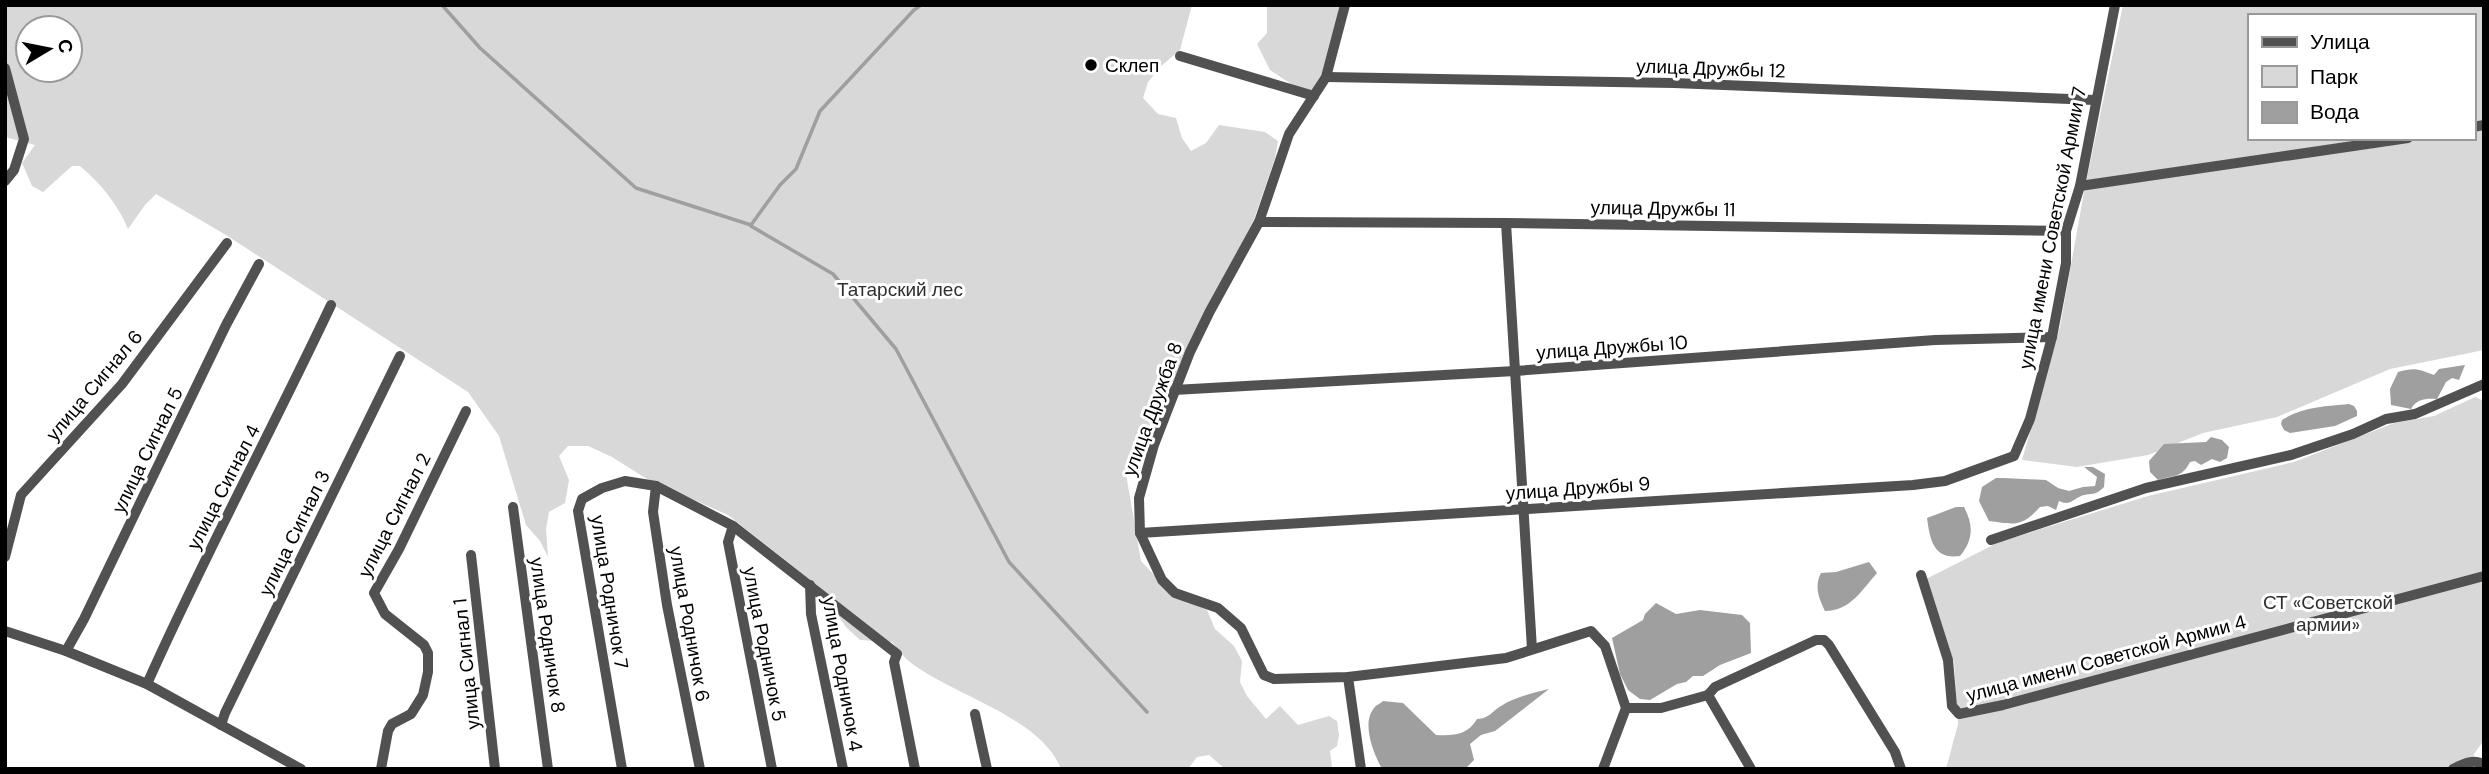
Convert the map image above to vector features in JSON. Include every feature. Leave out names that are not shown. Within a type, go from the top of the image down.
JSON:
[{"type":"street","name":"улица Дружба 8","points":[[1345,5],[1326,77],[1289,134],[1259,222],[1210,311],[1174,390],[1154,444],[1139,498],[1140,533],[1162,580],[1175,593],[1218,608],[1241,628],[1264,675],[1274,679],[1348,677],[1506,659],[1591,631],[1599,636],[1605,646],[1626,708]]},
{"type":"street","name":"улица имени Советской Армии 7","points":[[2014,456],[2030,419],[2052,337],[2066,263],[2066,232],[2080,186],[2115,5]]},
{"type":"street","points":[[1180,56],[1314,96]]},
{"type":"street","points":[[5,68],[24,139],[14,170],[5,181]]},
{"type":"street","name":"улица Дружбы 12","points":[[1326,77],[1674,83],[2095,100]]},
{"type":"street","points":[[2080,186],[2395,140]]},
{"type":"street","name":"улица Дружбы 11","points":[[1259,222],[2066,232]]},
{"type":"street","points":[[1506,223],[1532,649]]},
{"type":"street","name":"улица Сигнал 6","points":[[5,557],[21,495],[122,384],[227,243]]},
{"type":"street","name":"улица Сигнал 5","points":[[66,651],[85,619],[226,325],[259,264]]},
{"type":"street","name":"улица Сигнал 4","points":[[147,684],[331,305]]},
{"type":"street","name":"улица Дружбы 10","points":[[1174,390],[1515,371],[1935,340],[2052,337]]},
{"type":"street","name":"улица Сигнал 3","points":[[221,725],[400,356]]},
{"type":"street","points":[[1991,540],[2146,488],[2291,455],[2353,434],[2386,419],[2415,414],[2484,384]]},
{"type":"street","name":"улица Сигнал 2","points":[[381,769],[392,724],[411,714],[423,695],[428,672],[428,653],[424,645],[385,614],[374,593],[399,549],[466,411]]},
{"type":"street","name":"улица Дружбы 9","points":[[1140,533],[1913,485],[1945,481],[2014,456]]},
{"type":"street","name":"улица Родничок 7","points":[[622,769],[578,511],[582,499],[602,488],[625,481],[656,486],[733,526],[897,654],[894,662],[915,769]]},
{"type":"street","name":"улица Родничок 6","points":[[656,486],[653,512],[665,592],[700,769]]},
{"type":"street","name":"улица Родничок 8","points":[[513,507],[548,769]]},
{"type":"street","name":"улица Родничок 5","points":[[733,526],[728,542],[772,769]]},
{"type":"street","name":"улица Сигнал 1","points":[[471,555],[495,769]]},
{"type":"street","name":"улица имени Советской Армии 4","points":[[1922,575],[1948,660],[1952,706],[1959,715],[2484,576]]},
{"type":"street","name":"улица Родничок 4","points":[[810,585],[811,614],[843,769]]},
{"type":"street","points":[[5,631],[66,651],[147,684],[301,769]]},
{"type":"street","points":[[1603,769],[1626,708],[1661,708],[1707,695],[1715,687],[1816,640],[1824,640],[1829,645],[1895,752],[1901,769]]},
{"type":"street","points":[[1348,677],[1362,769]]},
{"type":"street","points":[[1707,695],[1751,769]]},
{"type":"street","points":[[975,714],[987,769]]},
{"type":"street","points":[[2452,769],[2470,761],[2484,765]]},
{"type":"green space","name":"Татарский лес","points":[[5,5],[1192,5],[1180,50],[1160,67],[1148,82],[1143,98],[1158,114],[1176,118],[1182,138],[1191,151],[1206,143],[1219,125],[1265,132],[1278,141],[1275,158],[1253,222],[1126,474],[1141,561],[1173,595],[1207,610],[1215,629],[1234,646],[1242,661],[1240,682],[1247,696],[1266,719],[1280,706],[1298,725],[1329,716],[1337,721],[1337,746],[1330,751],[1332,766],[1329,769],[1225,769],[1209,755],[1197,757],[1188,769],[1061,769],[1050,751],[1035,735],[1016,721],[928,674],[907,660],[892,642],[860,640],[846,627],[817,585],[728,515],[647,479],[612,457],[588,446],[568,446],[559,456],[569,480],[565,503],[549,512],[546,529],[548,557],[540,541],[526,525],[499,436],[468,392],[226,235],[156,194],[128,229],[108,195],[80,166],[72,166],[43,192],[32,186],[22,163],[35,145],[5,137]]},
{"type":"green space","points":[[1267,5],[1343,5],[1325,68],[1312,90],[1300,90],[1270,70],[1257,44],[1267,33]]},
{"type":"green space","points":[[2123,5],[2484,5],[2484,350],[2390,369],[2277,417],[2203,433],[2148,455],[2077,467],[2022,460],[2060,327],[2084,192]]},
{"type":"green space","name":"СТ «Советской армии»","points":[[2475,397],[2484,401],[2484,740],[2474,754],[2470,769],[1946,769],[1958,724],[1954,661],[1946,647],[1926,579],[1999,542],[2148,496],[2294,462],[2394,423],[2434,416]]},
{"type":"water","points":[[2465,365],[2459,380],[2452,378],[2446,382],[2437,399],[2422,400],[2411,409],[2391,405],[2390,389],[2398,372],[2417,369],[2434,375],[2439,369]]},
{"type":"water","points":[[2349,404],[2354,406],[2357,416],[2335,426],[2290,433],[2284,430],[2281,424],[2282,420],[2289,416],[2306,410]]},
{"type":"water","points":[[2211,437],[2222,440],[2229,447],[2227,458],[2220,462],[2212,459],[2201,465],[2195,461],[2190,462],[2181,473],[2158,480],[2150,472],[2149,461],[2164,444],[2206,442]]},
{"type":"water","points":[[2084,467],[2093,467],[2105,474],[2104,487],[2101,490],[2068,503],[2059,501],[2056,510],[2048,506],[2040,507],[2028,518],[2017,523],[1989,521],[1979,501],[1982,487],[1996,478],[2046,480],[2069,491],[2095,486],[2097,477]]},
{"type":"water","points":[[1956,507],[1964,507],[1969,520],[1970,538],[1960,556],[1944,555],[1938,551],[1932,540],[1927,518]]},
{"type":"water","points":[[1869,562],[1877,573],[1860,593],[1841,608],[1825,611],[1818,588],[1821,573],[1836,572]]},
{"type":"water","points":[[1656,603],[1676,614],[1700,610],[1742,615],[1750,623],[1751,653],[1720,665],[1703,676],[1693,676],[1650,700],[1640,699],[1628,690],[1620,674],[1612,638],[1643,620]]},
{"type":"water","points":[[1549,689],[1495,731],[1481,735],[1470,744],[1474,760],[1465,769],[1382,769],[1373,747],[1369,730],[1370,715],[1383,701],[1403,703],[1436,735],[1448,735],[1465,731],[1477,719],[1488,716],[1512,700]]},
{"type":"waterway","points":[[442,5],[480,48],[636,188],[751,225],[780,185],[796,169],[820,111],[921,5]]},
{"type":"waterway","points":[[751,226],[833,274],[896,349],[1009,562],[1147,712]]},
{"type":"place","name":"Склеп","points":[[1091,65]]}]
